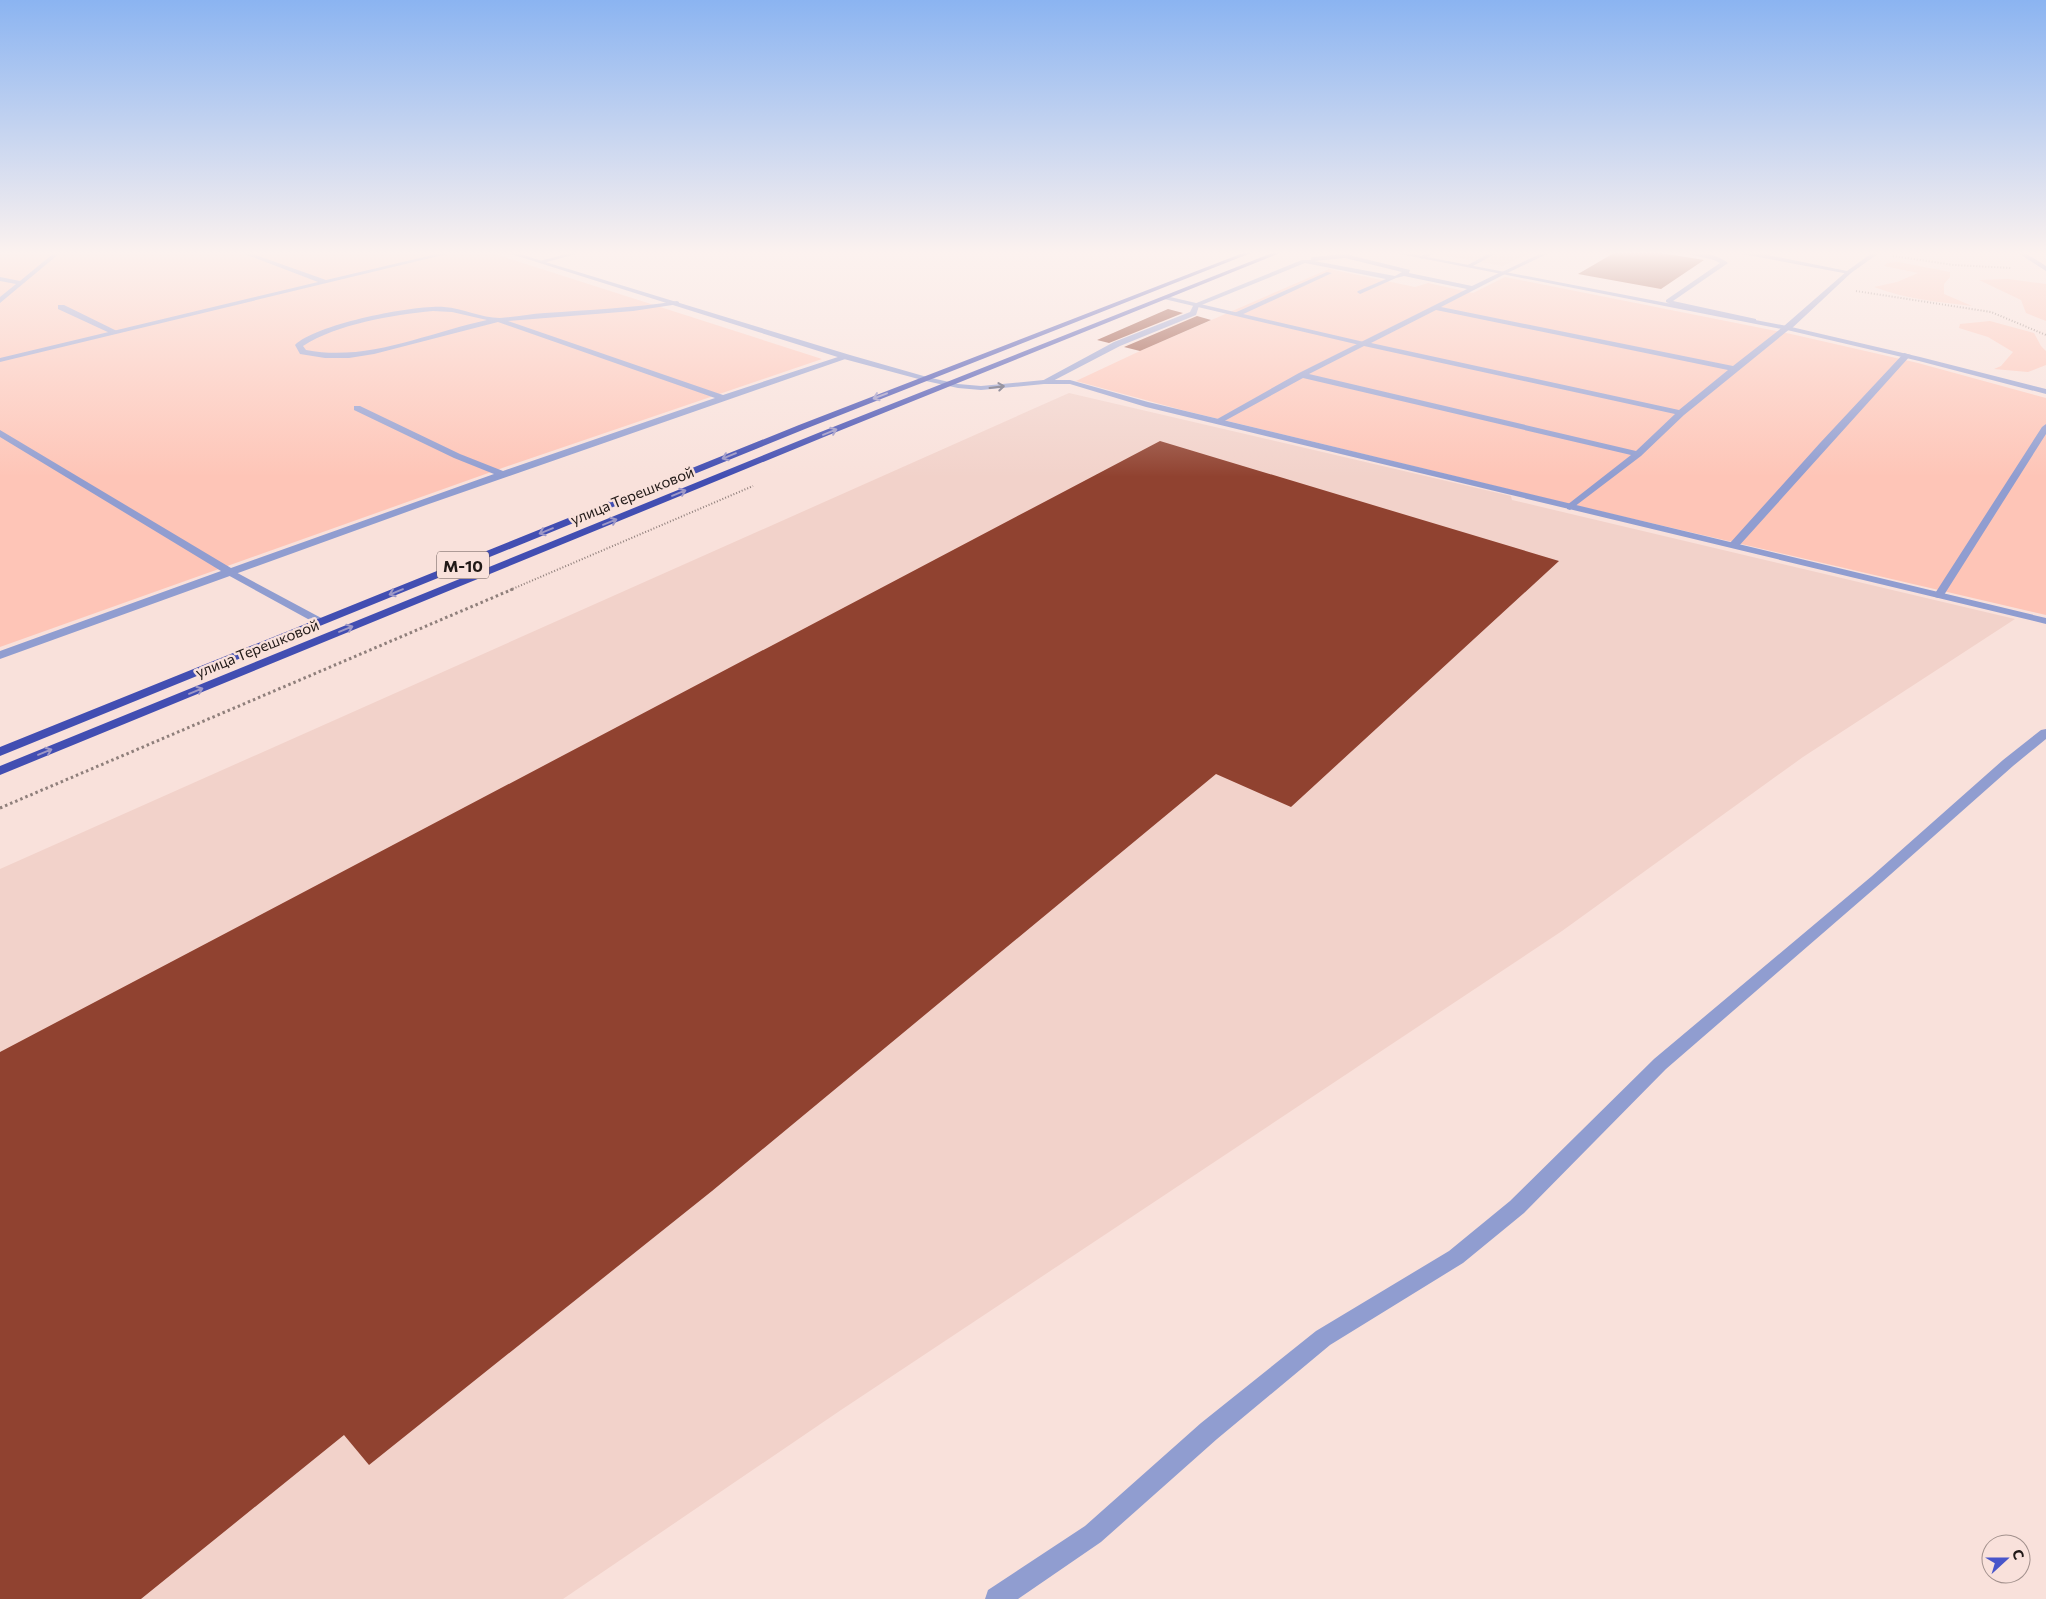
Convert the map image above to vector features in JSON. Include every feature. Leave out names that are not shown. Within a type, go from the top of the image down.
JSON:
[{"type":"highway","name":"улица Терешковой","points":[[0,752],[926,378],[1056,328]]},
{"type":"highway","name":"улица Терешковой","points":[[0,771],[1092,328]]},
{"type":"street","points":[[105,328],[115,332]]},
{"type":"street","points":[[0,360],[133,328]]},
{"type":"street","points":[[344,328],[312,337],[300,345],[303,352],[314,356],[355,354],[466,328]]},
{"type":"street","points":[[520,328],[723,398]]},
{"type":"street","points":[[755,328],[847,357],[950,384],[982,388],[1044,382],[1070,382],[1216,422],[2046,621]]},
{"type":"street","points":[[1044,382],[1117,344],[1157,328]]},
{"type":"street","points":[[1294,328],[1681,413]]},
{"type":"street","points":[[1216,422],[1302,375],[1397,328]]},
{"type":"street","points":[[1532,328],[1734,369]]},
{"type":"street","points":[[1570,507],[1638,454],[1681,413],[1787,328],[1907,356],[2046,392]]},
{"type":"street","points":[[1734,546],[1822,445],[1907,356]]},
{"type":"street","points":[[0,655],[502,474],[847,357]]},
{"type":"street","points":[[1302,375],[1638,454]]},
{"type":"street","points":[[357,408],[457,456],[502,474]]},
{"type":"street","points":[[1940,595],[2046,427]]},
{"type":"street","points":[[0,433],[230,572],[321,622]]},
{"type":"street","points":[[997,1599],[1093,1534],[1209,1431],[1323,1338],[1456,1257],[1517,1207],[1660,1064],[2008,763],[2046,733]]},
{"type":"path","points":[[2028,328],[2046,335]]},
{"type":"path","points":[[0,808],[761,483]]},
{"type":"shaded area","points":[[0,328],[724,328],[822,359],[511,465],[0,647]]},
{"type":"shaded area","points":[[1194,328],[1759,328],[1918,363],[2046,398],[2046,615],[1565,503],[1182,410],[1076,381]]},
{"type":"shaded area","points":[[1959,328],[2014,328],[2034,333],[2046,351],[2046,365],[2028,372],[1994,369],[2001,366],[2013,352],[1988,337]]},
{"type":"shaded area","points":[[1069,393],[1511,496],[1512,500],[2015,619],[1803,757],[1562,931],[841,1410],[563,1599],[0,1599],[0,869]]},
{"type":"building","points":[[1125,328],[1147,328],[1109,343],[1097,340]]},
{"type":"building","points":[[1170,328],[1194,328],[1140,351],[1124,347]]},
{"type":"building","points":[[1160,441],[1559,561],[1291,807],[1216,774],[712,1191],[369,1465],[344,1435],[141,1599],[0,1599],[0,1052]]}]
